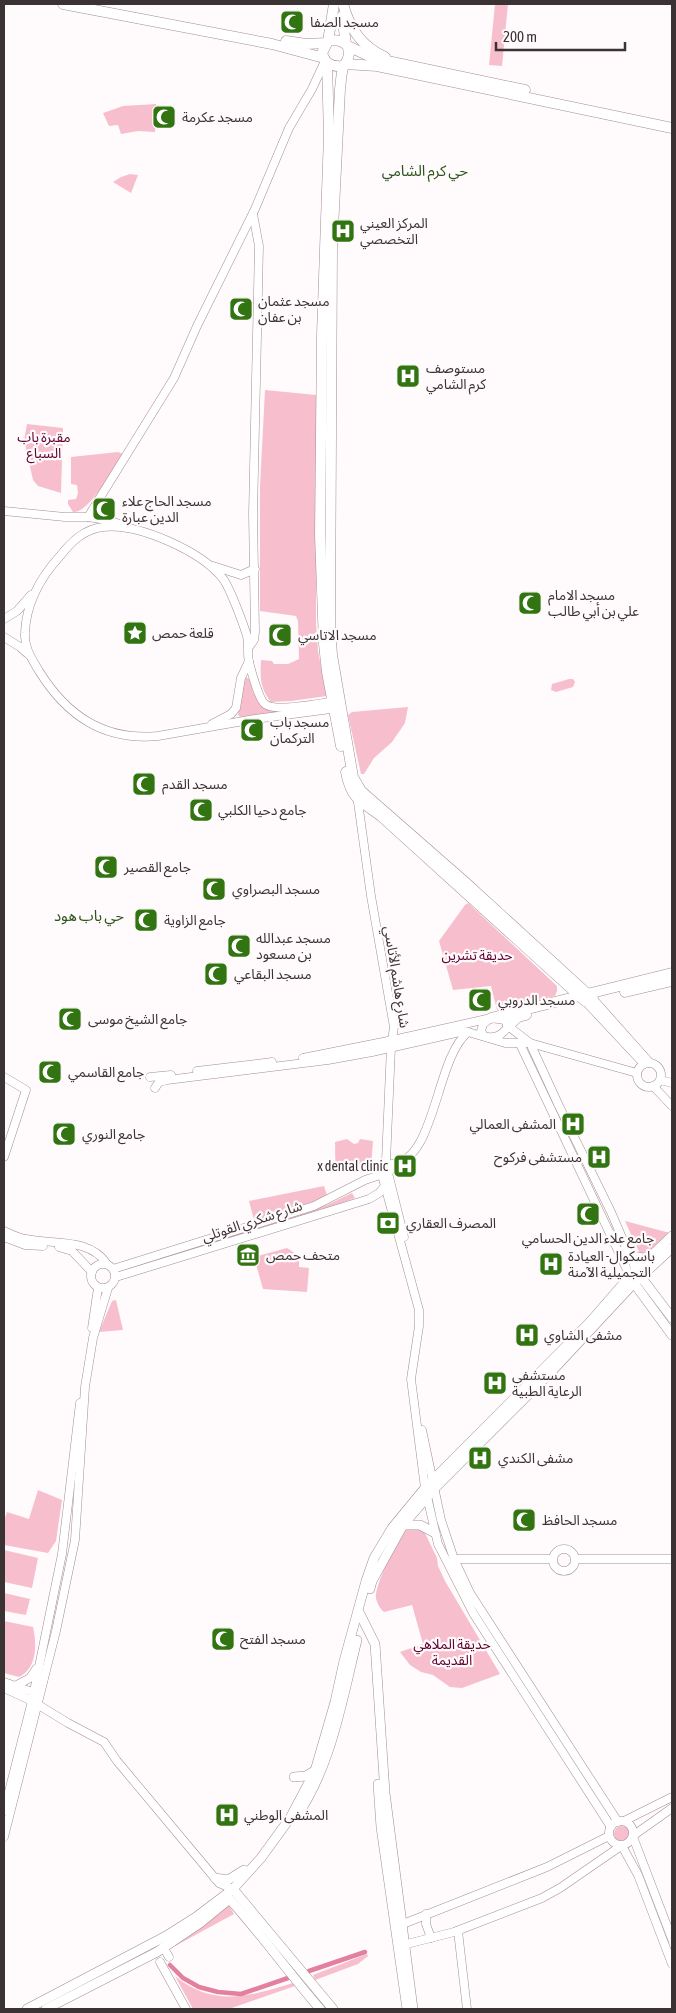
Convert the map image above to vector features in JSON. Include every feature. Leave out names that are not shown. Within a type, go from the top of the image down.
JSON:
[{"type":"highway","points":[[64,4],[272,44],[325,61],[332,66],[377,66],[672,128]]},
{"type":"highway","points":[[96,4],[293,43],[338,40],[366,56],[672,121]]},
{"type":"highway","points":[[334,4],[328,42],[324,47],[329,127],[322,335],[320,535],[324,644],[327,672],[338,705]]},
{"type":"highway","points":[[342,4],[342,20],[349,55],[344,65],[333,212],[330,626],[338,705],[353,777],[359,794],[465,882],[586,998]]},
{"type":"highway","points":[[342,4],[348,22],[360,40],[378,54],[398,63]]},
{"type":"highway","points":[[508,1026],[518,1017],[672,973]]},
{"type":"highway","points":[[491,1018],[672,981]]},
{"type":"main road","points":[[88,517],[167,391],[253,214],[289,128],[312,89],[325,61]]},
{"type":"main road","points":[[249,647],[254,640],[255,632],[256,569],[253,514],[259,246],[253,214]]},
{"type":"main road","points":[[4,511],[107,520],[173,544],[208,564],[235,574],[241,575],[256,569]]},
{"type":"main road","points":[[4,620],[17,611],[71,542],[93,529],[103,526],[126,527]]},
{"type":"main road","points":[[208,564],[225,582],[247,636],[249,647],[248,661],[241,678],[235,723]]},
{"type":"main road","points":[[30,656],[25,633],[27,615],[35,589]]},
{"type":"main road","points":[[4,637],[30,656],[65,705],[90,723],[119,734],[146,737],[338,705]]},
{"type":"main road","points":[[248,661],[255,677],[258,694],[264,704],[269,707],[338,705]]},
{"type":"main road","points":[[204,727],[231,714],[236,708]]},
{"type":"main road","name":"شارع هاشم الأتاسي","points":[[359,794],[370,896],[390,994],[394,1027],[385,1174]]},
{"type":"main road","points":[[586,998],[647,1064],[658,1067],[660,1080],[649,1087],[641,1084],[637,1074]]},
{"type":"main road","points":[[491,1018],[483,1024],[481,1031],[484,1036],[501,1034],[508,1026]]},
{"type":"main road","points":[[155,1088],[159,1082],[168,1080],[328,1060],[491,1018],[501,1018],[530,1043],[637,1074]]},
{"type":"main road","points":[[150,1077],[298,1059],[460,1032],[468,1032],[505,1043],[530,1043]]},
{"type":"main road","points":[[468,1032],[460,1039],[443,1076],[422,1140],[414,1152],[385,1174],[423,1311],[415,1377],[435,1533],[473,1613],[606,1818],[611,1827],[609,1836],[613,1843],[622,1846],[638,1875],[672,1964]]},
{"type":"main road","points":[[530,1043],[611,1212],[635,1277],[672,1318]]},
{"type":"main road","points":[[520,1044],[635,1277],[672,1335]]},
{"type":"main road","points":[[637,1074],[647,1064]]},
{"type":"main road","points":[[4,1077],[26,1090],[4,1157]]},
{"type":"main road","points":[[660,1080],[672,1084]]},
{"type":"main road","points":[[653,1086],[672,1106]]},
{"type":"main road","points":[[386,1161],[396,1164]]},
{"type":"main road","name":"شارع شكري القوتلي","points":[[110,1266],[314,1206],[373,1177],[385,1174]]},
{"type":"main road","points":[[373,1177],[381,1186],[379,1193]]},
{"type":"main road","points":[[379,1193],[388,1183]]},
{"type":"main road","name":"شارع شكري القوتلي","points":[[116,1277],[369,1198],[379,1193]]},
{"type":"main road","points":[[4,1231],[26,1239],[72,1244],[95,1253],[110,1266],[116,1277],[113,1284],[108,1288],[94,1338],[85,1387],[75,1540],[65,1591],[4,1811]]},
{"type":"main road","points":[[635,1277],[648,1259],[672,1236]]},
{"type":"main road","points":[[4,1237],[25,1245],[68,1248],[92,1272]]},
{"type":"main road","points":[[27,2009],[166,1936],[229,1892],[278,1846],[308,1800],[322,1770],[342,1701],[374,1558],[392,1528],[505,1406],[635,1277],[672,1248]]},
{"type":"main road","points":[[625,1249],[632,1256],[648,1259]]},
{"type":"main road","points":[[82,1261],[95,1253]]},
{"type":"main road","points":[[108,1288],[98,1288],[92,1281],[92,1272],[98,1265],[110,1266]]},
{"type":"main road","points":[[4,1837],[36,1698],[39,1662],[66,1530],[82,1382],[98,1288]]},
{"type":"main road","points":[[46,2009],[163,1947],[200,1923],[280,1835],[315,1771],[335,1702],[344,1660],[372,1581],[403,1525],[429,1489]]},
{"type":"main road","points":[[429,1489],[454,1559],[470,1592],[621,1821],[632,1826],[633,1836],[672,1939]]},
{"type":"main road","points":[[403,1525],[420,1525],[435,1533]]},
{"type":"main road","points":[[553,1559],[557,1552],[563,1549],[570,1550],[576,1558]]},
{"type":"main road","points":[[553,1559],[557,1568],[563,1571],[572,1568],[576,1558]]},
{"type":"main road","points":[[576,1558],[672,1559]]},
{"type":"main road","points":[[454,1559],[553,1559]]},
{"type":"main road","points":[[360,1617],[369,1637],[373,1658],[381,1827],[413,2009]]},
{"type":"main road","points":[[15,1686],[30,1678],[39,1662]]},
{"type":"main road","points":[[4,1682],[36,1698],[104,1742],[113,1756],[215,1878],[333,2009]]},
{"type":"main road","points":[[4,1688],[36,1698]]},
{"type":"main road","points":[[305,1792],[303,1784],[294,1776],[306,1776],[315,1771]]},
{"type":"main road","points":[[611,1827],[672,1797]]},
{"type":"main road","points":[[402,1945],[458,1930],[554,1892],[629,1843],[633,1836],[672,1808]]},
{"type":"main road","points":[[596,1843],[603,1834],[606,1818]]},
{"type":"main road","points":[[639,1852],[644,1829]]},
{"type":"main road","points":[[399,1926],[547,1867],[609,1836]]},
{"type":"main road","points":[[215,1878],[228,1880],[233,1878],[261,1858]]},
{"type":"main road","points":[[229,1892],[320,2009]]},
{"type":"main road","points":[[426,1914],[426,1924],[431,1938]]},
{"type":"main road","points":[[458,1930],[467,2009]]},
{"type":"main road","points":[[402,1945],[407,2009]]},
{"type":"main road","points":[[163,1947],[169,1957]]},
{"type":"main road","points":[[160,1962],[186,2009]]},
{"type":"green space","points":[[495,4],[508,4],[502,66],[489,65]]},
{"type":"green space","points":[[156,104],[155,132],[138,131],[121,134],[118,125],[109,126],[103,113],[123,106]]},
{"type":"green space","points":[[130,174],[138,175],[131,193],[113,182]]},
{"type":"green space","points":[[265,390],[316,395],[316,623],[318,651],[327,696],[271,702],[267,697],[262,682],[261,660],[272,661],[274,664],[288,664],[299,659],[298,621],[296,616],[260,611],[260,486]]},
{"type":"green space","name":"مقبرة باب السباع","points":[[27,424],[63,428],[61,493],[38,486],[33,480],[24,440]]},
{"type":"green space","points":[[118,452],[123,454],[101,489],[86,506],[79,511],[73,512],[68,504],[68,500],[76,499],[78,493],[77,485],[71,484],[71,457]]},
{"type":"green space","points":[[246,678],[251,678],[253,692],[262,706],[284,709],[285,711],[240,717],[238,715],[243,681]]},
{"type":"green space","points":[[573,679],[575,682],[573,687],[556,692],[551,690],[552,684]]},
{"type":"green space","points":[[408,707],[405,723],[392,742],[374,758],[364,774],[361,774],[348,715],[352,712]]},
{"type":"green space","name":"حديقة تشرين","points":[[468,903],[557,986],[555,996],[497,1010],[491,986],[453,990],[439,941]]},
{"type":"green space","points":[[347,1139],[354,1144],[358,1143],[360,1139],[373,1141],[371,1167],[357,1171],[347,1171],[338,1168],[335,1160],[335,1142]]},
{"type":"green space","points":[[324,1186],[327,1195],[319,1200],[254,1220],[249,1201]]},
{"type":"green space","points":[[352,1193],[355,1198],[323,1210],[125,1273],[124,1270],[327,1205]]},
{"type":"green space","points":[[625,1221],[670,1233],[647,1256],[640,1254]]},
{"type":"green space","points":[[287,1248],[299,1256],[299,1267],[309,1268],[307,1292],[263,1289],[254,1257]]},
{"type":"green space","points":[[116,1300],[123,1330],[99,1332],[112,1301]]},
{"type":"green space","points":[[38,1490],[62,1500],[56,1541],[48,1553],[4,1545],[4,1521],[7,1512],[29,1519]]},
{"type":"green space","name":"حديقة الملاهي القديمة","points":[[407,1529],[423,1529],[437,1558],[438,1566],[445,1581],[500,1674],[462,1688],[450,1687],[433,1675],[421,1672],[410,1665],[400,1652],[423,1644],[412,1605],[384,1612],[379,1606],[376,1592],[387,1562]]},
{"type":"green space","points":[[4,1550],[38,1558],[32,1588],[4,1582]]},
{"type":"green space","points":[[4,1593],[30,1599],[26,1615],[4,1611]]},
{"type":"green space","points":[[4,1621],[33,1627],[34,1655],[29,1668],[19,1677],[4,1673]]},
{"type":"green space","points":[[622,1826],[628,1828],[630,1834],[628,1840],[622,1842],[616,1840],[614,1834],[616,1828]]},
{"type":"green space","points":[[229,1906],[234,1914],[175,1946],[174,1943]]},
{"type":"green space","points":[[367,1954],[368,1956],[358,1964],[315,1980],[313,1975]]},
{"type":"green space","points":[[175,1976],[190,1986],[218,1996],[247,1995],[293,1983],[295,1986],[229,2009],[193,2009]]},
{"type":"waterway","points":[[309,1971],[365,1952]]},
{"type":"waterway","points":[[170,1965],[183,1978],[199,1987],[218,1992],[241,1994],[288,1978]]},
{"type":"place","name":"مسجد الصفا","points":[[292,22]]},
{"type":"place","name":"مسجد عكرمة","points":[[164,117]]},
{"type":"place","name":"المركز العيني التخصصي","points":[[343,231]]},
{"type":"place","name":"مسجد عثمان بن عفان","points":[[241,309]]},
{"type":"place","name":"مستوصف كرم الشامي","points":[[408,376]]},
{"type":"place","name":"مسجد الحاج علاء الدين عبارة","points":[[104,509]]},
{"type":"place","name":"مسجد الامام علي بن أبي طالب","points":[[530,603]]},
{"type":"place","name":"قلعة حمص","points":[[135,633]]},
{"type":"place","name":"مسجد الاتاسي","points":[[280,635]]},
{"type":"place","name":"مسجد باب التركمان","points":[[252,730]]},
{"type":"place","name":"مسجد القدم","points":[[144,784]]},
{"type":"place","name":"جامع دحيا الكلبي","points":[[201,810]]},
{"type":"place","name":"جامع القصير","points":[[106,867]]},
{"type":"place","name":"مسجد البصراوي","points":[[214,889]]},
{"type":"place","name":"جامع الزاوية","points":[[146,920]]},
{"type":"place","name":"مسجد عبدالله بن مسعود","points":[[239,946]]},
{"type":"place","name":"مسجد البقاعي","points":[[216,974]]},
{"type":"place","name":"مسجد الدروبي","points":[[480,1000]]},
{"type":"place","name":"جامع الشيخ موسى","points":[[70,1019]]},
{"type":"place","name":"جامع القاسمي","points":[[50,1072]]},
{"type":"place","name":"المشفى العمالي","points":[[573,1124]]},
{"type":"place","name":"جامع النوري","points":[[64,1134]]},
{"type":"place","name":"مستشفى فركوح","points":[[599,1157]]},
{"type":"place","name":"x dental clinic","points":[[405,1166]]},
{"type":"place","name":"جامع علاء الدين الحسامي","points":[[588,1214]]},
{"type":"place","name":"المصرف العقاري","points":[[388,1223]]},
{"type":"place","name":"متحف حمص","points":[[248,1255]]},
{"type":"place","name":"باسكوال- العيادة التجميلية الآمنة","points":[[551,1264]]},
{"type":"place","name":"مشفى الشاوي","points":[[527,1335]]},
{"type":"place","name":"مستشفى الرعاية الطبية","points":[[495,1383]]},
{"type":"place","name":"مشفى الكندي","points":[[480,1458]]},
{"type":"place","name":"مسجد الحافظ","points":[[524,1520]]},
{"type":"place","name":"مسجد الفتح","points":[[223,1639]]},
{"type":"place","name":"المشفى الوطني","points":[[227,1815]]},
{"type":"district","name":"حي كرم الشامي","points":[[425,171]]},
{"type":"district","name":"حي باب هود","points":[[89,916]]}]
